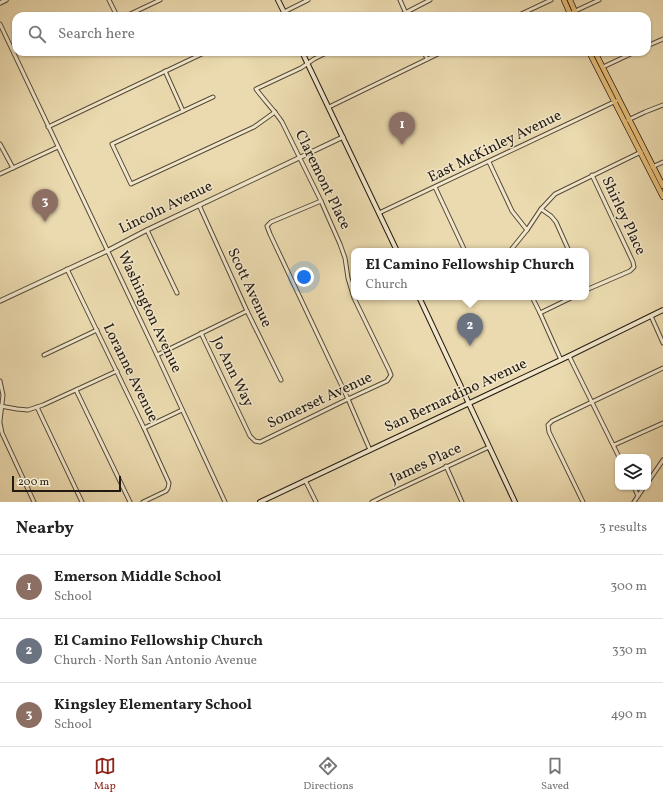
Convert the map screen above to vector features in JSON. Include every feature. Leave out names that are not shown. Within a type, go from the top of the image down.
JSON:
[{"type":"main road","points":[[278,0],[284,12]]},
{"type":"main road","points":[[564,0],[572,12]]},
{"type":"main road","points":[[570,0],[573,12]]},
{"type":"main road","points":[[304,56],[396,248]]},
{"type":"main road","points":[[591,56],[617,100]]},
{"type":"main road","points":[[597,56],[663,197]]},
{"type":"main road","points":[[650,167],[663,186]]},
{"type":"main road","points":[[420,300],[515,502]]},
{"type":"main road","name":"San Bernardino Avenue","points":[[260,502],[570,356],[663,310]]},
{"type":"street","points":[[0,3],[6,0]]},
{"type":"street","points":[[109,0],[115,12]]},
{"type":"street","points":[[134,12],[160,0]]},
{"type":"street","points":[[288,12],[308,0]]},
{"type":"street","points":[[400,0],[406,12]]},
{"type":"street","points":[[410,12],[430,0]]},
{"type":"street","points":[[526,12],[551,0]]},
{"type":"street","points":[[577,12],[599,0]]},
{"type":"street","name":"Washington Avenue","points":[[0,24],[12,50]]},
{"type":"street","points":[[651,44],[663,39]]},
{"type":"street","name":"Washington Avenue","points":[[15,56],[225,502]]},
{"type":"street","points":[[48,126],[197,56]]},
{"type":"street","points":[[308,63],[321,56]]},
{"type":"street","points":[[329,107],[433,56]]},
{"type":"street","points":[[603,67],[626,56]]},
{"type":"street","name":"Claremont Place","points":[[308,63],[256,89],[282,122],[320,200],[345,258],[351,288]]},
{"type":"street","points":[[165,71],[183,110]]},
{"type":"street","points":[[213,96],[112,144],[131,184],[254,128],[275,112]]},
{"type":"street","name":"East McKinley Avenue","points":[[379,213],[435,188],[617,100]]},
{"type":"street","points":[[627,121],[663,105]]},
{"type":"street","name":"Lincoln Avenue","points":[[0,301],[343,137]]},
{"type":"street","points":[[0,144],[13,168]]},
{"type":"street","points":[[0,174],[58,147]]},
{"type":"street","points":[[512,248],[541,209],[555,194],[642,152]]},
{"type":"street","points":[[489,162],[512,211],[527,230]]},
{"type":"street","points":[[650,167],[663,162]]},
{"type":"street","name":"Shirley Place","points":[[589,289],[630,271],[634,267],[592,175]]},
{"type":"street","points":[[435,188],[464,248]]},
{"type":"street","points":[[320,200],[271,222],[267,226],[348,399],[370,450]]},
{"type":"street","name":"Scott Avenue","points":[[199,205],[247,311],[281,380]]},
{"type":"street","points":[[541,209],[551,216],[556,222],[568,248]]},
{"type":"street","points":[[147,230],[177,293]]},
{"type":"street","name":"Loranne Avenue","points":[[68,269],[169,483],[166,491],[143,502]]},
{"type":"street","name":"Claremont Place","points":[[355,300],[391,375]]},
{"type":"street","points":[[534,300],[561,360]]},
{"type":"street","points":[[540,313],[567,300]]},
{"type":"street","points":[[157,355],[247,311]]},
{"type":"street","points":[[651,316],[663,342]]},
{"type":"street","points":[[44,355],[96,330]]},
{"type":"street","name":"Jo Ann Way","points":[[201,333],[250,436],[255,441]]},
{"type":"street","points":[[570,356],[618,454]]},
{"type":"street","points":[[583,502],[549,432],[548,425],[552,421],[592,401],[663,368]]},
{"type":"street","points":[[1,406],[28,410],[43,405],[116,371]]},
{"type":"street","name":"Somerset Avenue","points":[[255,441],[260,442],[387,381],[391,375]]},
{"type":"street","points":[[0,381],[4,394],[1,406],[0,422],[2,433],[34,502]]},
{"type":"street","points":[[76,390],[130,502]]},
{"type":"street","points":[[37,407],[82,502]]},
{"type":"street","points":[[144,428],[182,410]]},
{"type":"street","points":[[614,445],[663,423]]},
{"type":"street","name":"James Place","points":[[372,502],[489,447]]},
{"type":"street","points":[[651,478],[663,460]]},
{"type":"street","points":[[446,466],[462,502]]},
{"type":"street","points":[[305,480],[316,502]]},
{"type":"street","points":[[635,490],[638,496]]},
{"type":"street","points":[[634,502],[642,490]]},
{"type":"place","name":"Emerson Middle School","points":[[402,145]]},
{"type":"place","name":"Kingsley Elementary School","points":[[45,222]]},
{"type":"place","name":"El Camino Fellowship Church","points":[[470,346]]}]
